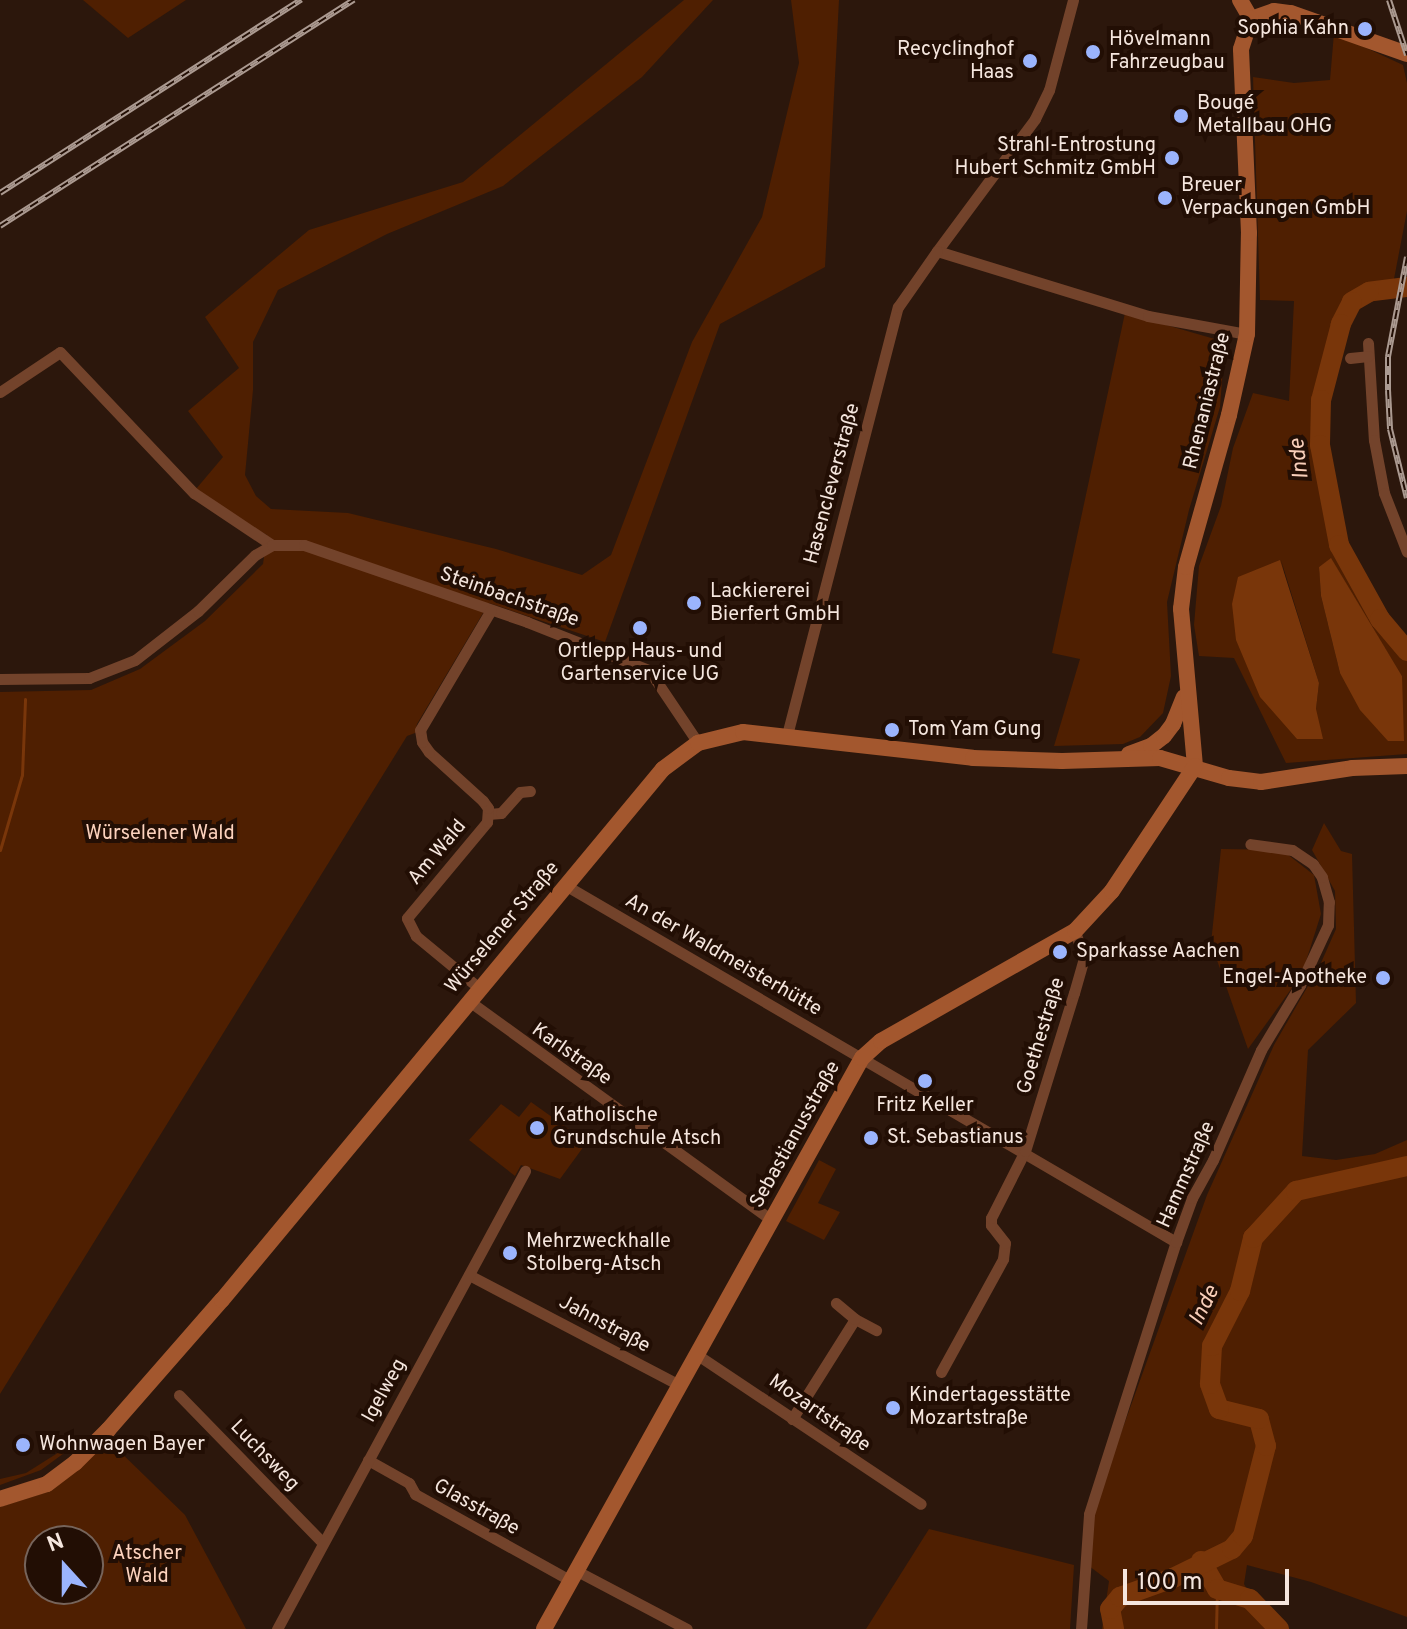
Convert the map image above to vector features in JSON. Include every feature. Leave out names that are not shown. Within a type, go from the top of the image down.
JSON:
[{"type":"main road","points":[[1240,0],[1251,19],[1274,11],[1291,13],[1407,54]]},
{"type":"main road","name":"Rhenaniastraße","points":[[1195,766],[1181,609],[1186,567],[1229,415],[1247,334],[1249,233],[1241,49],[1251,19]]},
{"type":"main road","points":[[1110,760],[1157,742],[1173,724],[1186,691]]},
{"type":"main road","name":"Würselener Straße","points":[[0,1499],[47,1484],[108,1430],[222,1300],[663,769],[698,743],[743,732],[973,758],[1160,758],[1229,778],[1261,782],[1352,768],[1407,766]]},
{"type":"main road","name":"Sebastianusstraße","points":[[544,1629],[862,1058],[881,1041],[1075,931],[1112,891],[1195,766]]},
{"type":"street","name":"Hasencleverstraße","points":[[787,735],[898,307],[1035,119],[1049,90],[1073,0]]},
{"type":"street","points":[[937,251],[1148,316],[1247,334]]},
{"type":"street","points":[[1368,343],[1374,440],[1384,493],[1407,552]]},
{"type":"street","name":"Steinbachstraße","points":[[0,392],[60,352],[194,493],[272,545],[304,545],[491,610],[649,670],[698,743]]},
{"type":"street","points":[[1350,358],[1368,356]]},
{"type":"street","points":[[0,679],[89,678],[135,660],[198,611],[255,555],[272,545]]},
{"type":"street","name":"Am Wald","points":[[474,995],[416,936],[407,918],[487,822],[488,814],[478,795],[425,747],[420,730],[491,610]]},
{"type":"street","points":[[488,814],[501,813],[520,792],[530,791]]},
{"type":"street","name":"Hammstraße","points":[[1081,1629],[1089,1514],[1176,1242],[1192,1198],[1213,1160],[1261,1050],[1312,963],[1328,925],[1329,902],[1322,877],[1313,864],[1292,850],[1250,844]]},
{"type":"street","name":"An der Waldmeisterhütte","points":[[565,885],[1176,1242]]},
{"type":"street","name":"Goethestraße","points":[[941,1372],[1003,1259],[1005,1243],[990,1221],[1025,1151],[1084,959],[1075,931]]},
{"type":"street","name":"Karlstraße","points":[[474,995],[771,1220]]},
{"type":"street","name":"Igelweg","points":[[277,1629],[525,1171]]},
{"type":"street","name":"Jahnstraße","points":[[469,1275],[679,1385]]},
{"type":"street","points":[[836,1303],[855,1319],[876,1330]]},
{"type":"street","points":[[792,1419],[855,1319]]},
{"type":"street","name":"Mozartstraße","points":[[696,1354],[921,1504]]},
{"type":"street","name":"Luchsweg","points":[[179,1395],[323,1543]]},
{"type":"street","name":"Glasstraße","points":[[368,1460],[409,1483],[415,1494],[426,1500],[574,1576],[687,1629]]},
{"type":"green space","points":[[83,0],[186,0],[128,38]]},
{"type":"green space","name":"Würselener Wald","points":[[684,0],[713,0],[642,77],[503,186],[387,234],[278,290],[253,342],[253,390],[245,475],[256,496],[271,509],[348,513],[496,549],[582,575],[611,555],[692,342],[762,217],[799,63],[791,0],[839,0],[825,267],[720,324],[605,642],[489,603],[417,724],[415,733],[407,736],[0,1394],[0,692],[91,690],[140,669],[205,621],[263,564],[267,535],[221,509],[196,489],[223,457],[188,411],[239,368],[205,317],[309,230],[463,182]]},
{"type":"green space","points":[[1334,33],[1403,65],[1407,83],[1407,211],[1394,279],[1358,291],[1342,306],[1317,381],[1314,419],[1334,544],[1371,612],[1407,660],[1407,754],[1286,763],[1234,658],[1199,656],[1194,625],[1199,566],[1221,506],[1233,448],[1253,393],[1289,401],[1294,301],[1260,300],[1253,77],[1294,83],[1330,80]],"holes":[[[1331,559],[1355,599],[1402,676],[1340,673],[1321,596],[1319,567]],[[1281,560],[1319,683],[1316,709]]]},
{"type":"green space","points":[[1125,313],[1225,342],[1220,407],[1189,510],[1167,602],[1171,676],[1163,713],[1140,737],[1123,744],[1054,746],[1080,659],[1052,653]]},
{"type":"green space","points":[[1324,823],[1341,851],[1352,854],[1356,1003],[1308,1050],[1302,1156],[1336,1160],[1375,1154],[1407,1140],[1407,1617],[1311,1582],[1247,1565],[1244,1584],[1250,1595],[1245,1600],[1274,1629],[1102,1629],[1109,1581],[1089,1566],[1093,1517],[1108,1469],[1207,1195],[1274,1045],[1320,965],[1336,929],[1335,891],[1312,850]]},
{"type":"green space","points":[[1221,849],[1282,850],[1314,875],[1321,914],[1302,974],[1248,1049],[1211,943]]},
{"type":"green space","points":[[531,1102],[587,1142],[560,1179],[521,1165],[515,1176],[469,1140],[501,1104],[519,1117]]},
{"type":"green space","points":[[819,1160],[836,1169],[818,1203],[840,1212],[824,1240],[786,1221]]},
{"type":"green space","name":"Atscher Wald","points":[[109,1441],[185,1515],[246,1629],[0,1629],[0,1507],[51,1491]]},
{"type":"green space","points":[[64,1449],[67,1451],[41,1470],[0,1485],[0,1479],[26,1473]]},
{"type":"green space","points":[[929,1529],[1074,1565],[1070,1629],[866,1629]]},
{"type":"shaded area","points":[[1331,558],[1402,676],[1404,741],[1388,741],[1360,710],[1340,673],[1321,596],[1319,567]]},
{"type":"shaded area","points":[[1280,560],[1319,683],[1316,709],[1323,739],[1297,739],[1260,697],[1236,640],[1232,604],[1238,577]]},
{"type":"waterway","name":"Inde","points":[[1407,287],[1369,292],[1352,302],[1341,324],[1321,400],[1320,445],[1339,545],[1380,619],[1407,651]]},
{"type":"waterway","points":[[0,850],[22,775],[25,699]]},
{"type":"waterway","name":"Inde","points":[[1114,1629],[1110,1609],[1120,1597],[1173,1578],[1232,1549],[1243,1536],[1266,1446],[1259,1419],[1219,1409],[1210,1384],[1212,1346],[1240,1291],[1253,1238],[1296,1191],[1407,1166]]},
{"type":"waterway","name":"Inde","points":[[1201,1561],[1217,1589],[1250,1599],[1279,1629]]},
{"type":"waterway","points":[[1216,1629],[1217,1589]]},
{"type":"railway","points":[[0,193],[301,0]]},
{"type":"railway","points":[[0,226],[354,0]]},
{"type":"railway","points":[[1389,0],[1407,55]]},
{"type":"railway","points":[[1407,257],[1388,357],[1390,429],[1407,498]]},
{"type":"place","name":"Sophia Kahn","points":[[1365,29]]},
{"type":"place","name":"Hövelmann Fahrzeugbau","points":[[1093,52]]},
{"type":"place","name":"Recyclinghof Haas","points":[[1030,61]]},
{"type":"place","name":"Bougé Metallbau OHG","points":[[1181,116]]},
{"type":"place","name":"Strahl-Entrostung Hubert Schmitz GmbH","points":[[1172,158]]},
{"type":"place","name":"Breuer Verpackungen GmbH","points":[[1165,198]]},
{"type":"place","name":"Lackiererei Bierfert GmbH","points":[[694,603]]},
{"type":"place","name":"Ortlepp Haus- und Gartenservice UG","points":[[640,628]]},
{"type":"place","name":"Tom Yam Gung","points":[[892,730]]},
{"type":"place","name":"Sparkasse Aachen","points":[[1060,952]]},
{"type":"place","name":"Engel-Apotheke","points":[[1383,978]]},
{"type":"place","name":"Fritz Keller","points":[[925,1081]]},
{"type":"place","name":"Katholische Grundschule Atsch","points":[[537,1128]]},
{"type":"place","name":"St. Sebastianus","points":[[871,1138]]},
{"type":"place","name":"Mehrzweckhalle Stolberg-Atsch","points":[[510,1253]]},
{"type":"place","name":"Kindertagesstätte Mozartstraße","points":[[893,1408]]},
{"type":"place","name":"Wohnwagen Bayer","points":[[23,1445]]}]
